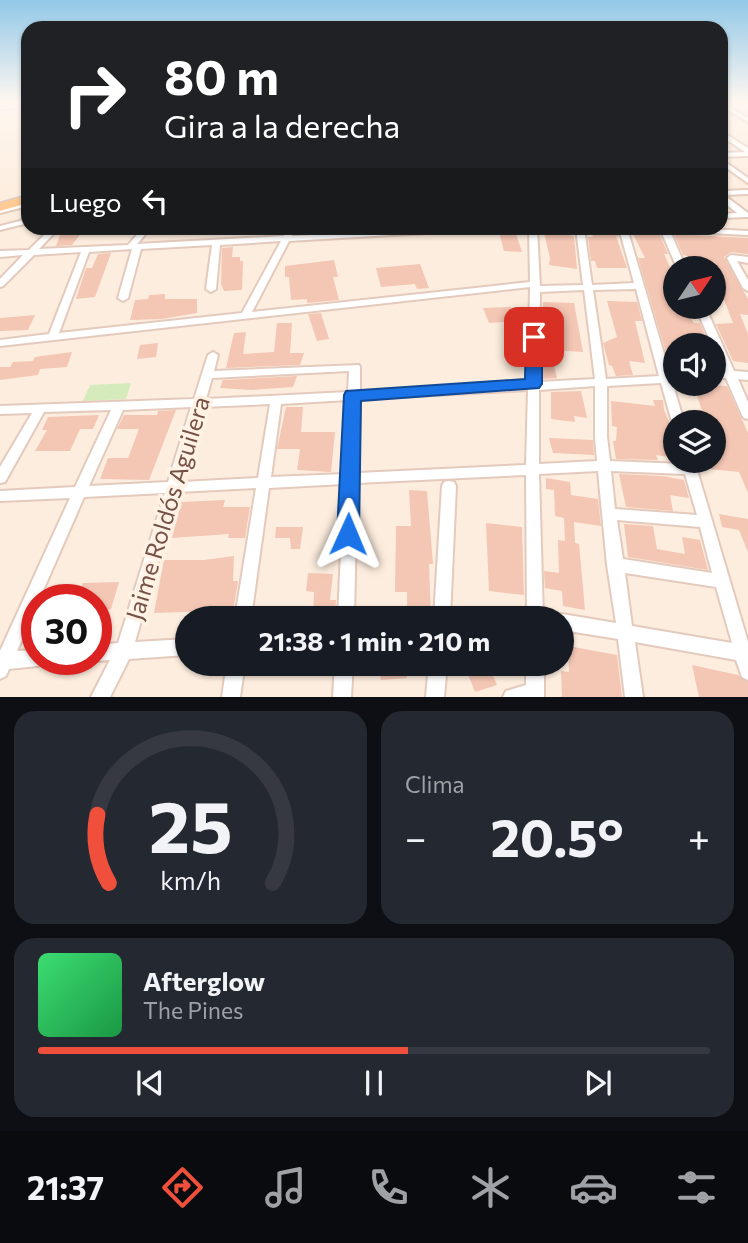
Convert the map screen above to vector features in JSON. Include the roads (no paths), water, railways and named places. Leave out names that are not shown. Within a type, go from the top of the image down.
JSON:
[{"type":"main road","points":[[0,199],[21,194]]},
{"type":"main road","points":[[0,209],[21,204]]},
{"type":"street","points":[[730,139],[748,138]]},
{"type":"street","points":[[730,139],[748,153]]},
{"type":"street","points":[[728,154],[748,153]]},
{"type":"street","points":[[728,166],[748,181]]},
{"type":"street","points":[[728,194],[748,192]]},
{"type":"street","points":[[728,201],[746,215]]},
{"type":"street","points":[[728,216],[746,215]]},
{"type":"street","points":[[0,228],[21,223]]},
{"type":"street","points":[[728,232],[748,233]]},
{"type":"street","points":[[0,284],[48,235]]},
{"type":"street","points":[[123,298],[133,247],[142,235]]},
{"type":"street","points":[[246,315],[288,235]]},
{"type":"street","points":[[0,254],[352,235]]},
{"type":"street","points":[[533,235],[535,287],[531,469],[535,606]]},
{"type":"street","points":[[581,235],[601,382],[603,466],[634,697]]},
{"type":"street","points":[[625,235],[663,370]]},
{"type":"street","points":[[667,235],[677,256]]},
{"type":"street","points":[[211,289],[216,243]]},
{"type":"street","points":[[53,337],[86,249]]},
{"type":"street","points":[[748,260],[731,258],[748,288]]},
{"type":"street","points":[[0,342],[535,287],[639,286]]},
{"type":"street","points":[[706,319],[748,415]]},
{"type":"street","name":"Jaime Roldós Aguilera","points":[[100,697],[124,651],[213,355]]},
{"type":"street","points":[[207,375],[355,367],[346,606]]},
{"type":"street","points":[[0,410],[276,400],[601,382],[663,374]]},
{"type":"street","points":[[726,374],[748,376]]},
{"type":"street","points":[[245,606],[276,400]]},
{"type":"street","points":[[2,664],[119,405]]},
{"type":"street","points":[[0,478],[40,409]]},
{"type":"street","points":[[0,496],[531,469],[663,465]]},
{"type":"street","points":[[692,473],[747,664]]},
{"type":"street","points":[[443,606],[449,486]]},
{"type":"street","points":[[609,514],[706,522]]},
{"type":"street","points":[[615,565],[723,580]]},
{"type":"street","points":[[574,624],[625,631],[747,664]]},
{"type":"street","points":[[112,652],[175,648]]},
{"type":"street","points":[[2,664],[21,661]]},
{"type":"street","points":[[231,697],[234,676]]},
{"type":"street","points":[[342,697],[343,676]]},
{"type":"street","points":[[435,697],[437,676]]},
{"type":"street","points":[[512,697],[535,694],[535,676]]}]
